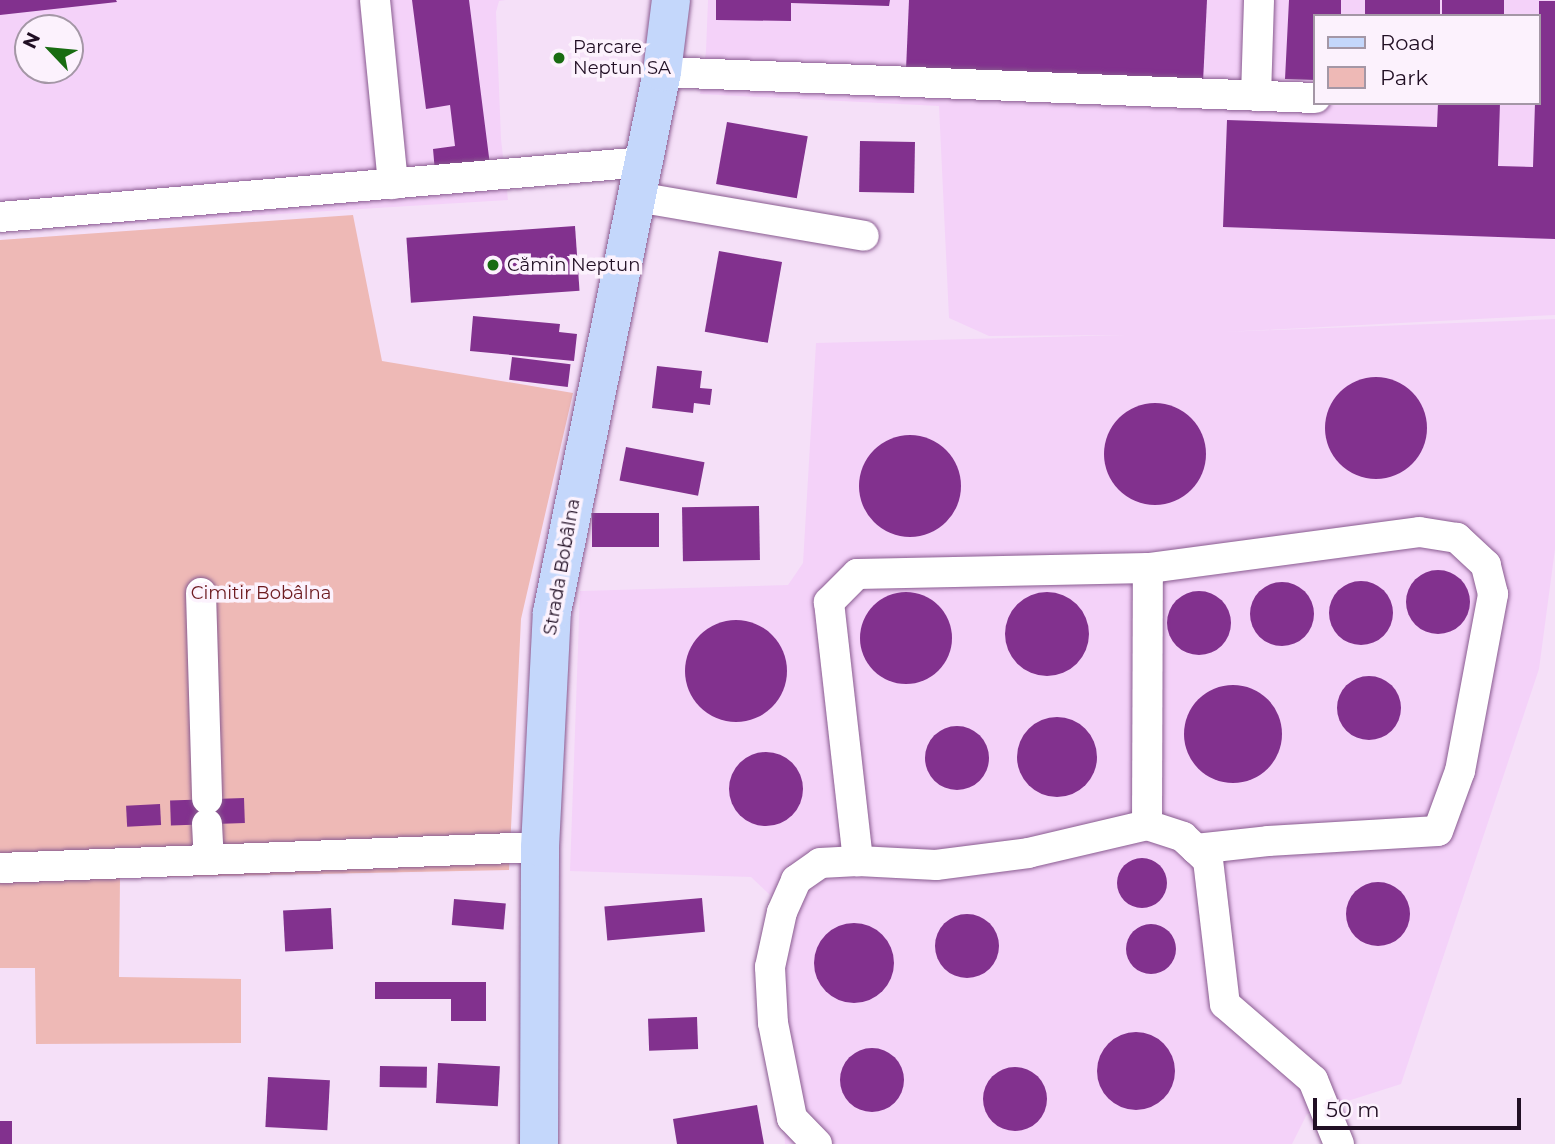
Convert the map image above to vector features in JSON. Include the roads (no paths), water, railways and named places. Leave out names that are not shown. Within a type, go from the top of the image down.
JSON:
[{"type":"main road","name":"Strada Bobâlna","points":[[539,1144],[540,847],[552,612],[662,72],[671,0]]},
{"type":"lane","points":[[375,0],[393,184]]},
{"type":"lane","points":[[1256,96],[1259,0]]},
{"type":"lane","points":[[662,72],[1314,99]]},
{"type":"lane","points":[[0,217],[393,184],[640,180],[864,236]]},
{"type":"lane","points":[[858,861],[829,602],[857,574],[1147,568],[1419,532],[1457,538],[1486,565],[1493,594],[1460,771],[1438,831],[1268,841],[1196,849]]},
{"type":"lane","points":[[1147,568],[1147,825]]},
{"type":"lane","points":[[201,593],[209,860]]},
{"type":"lane","points":[[817,1144],[792,1118],[773,1023],[770,967],[782,912],[796,880],[820,863],[858,861],[936,865],[1028,853],[1147,825],[1183,836],[1208,860],[1225,1004],[1313,1080],[1339,1144]]},
{"type":"lane","points":[[0,868],[540,847]]},
{"type":"place","name":"Parcare Neptun SA","points":[[559,58]]},
{"type":"place","name":"Cămin Neptun","points":[[493,265]]},
{"type":"park label","name":"Cimitir Bobâlna","points":[[261,593]]}]
